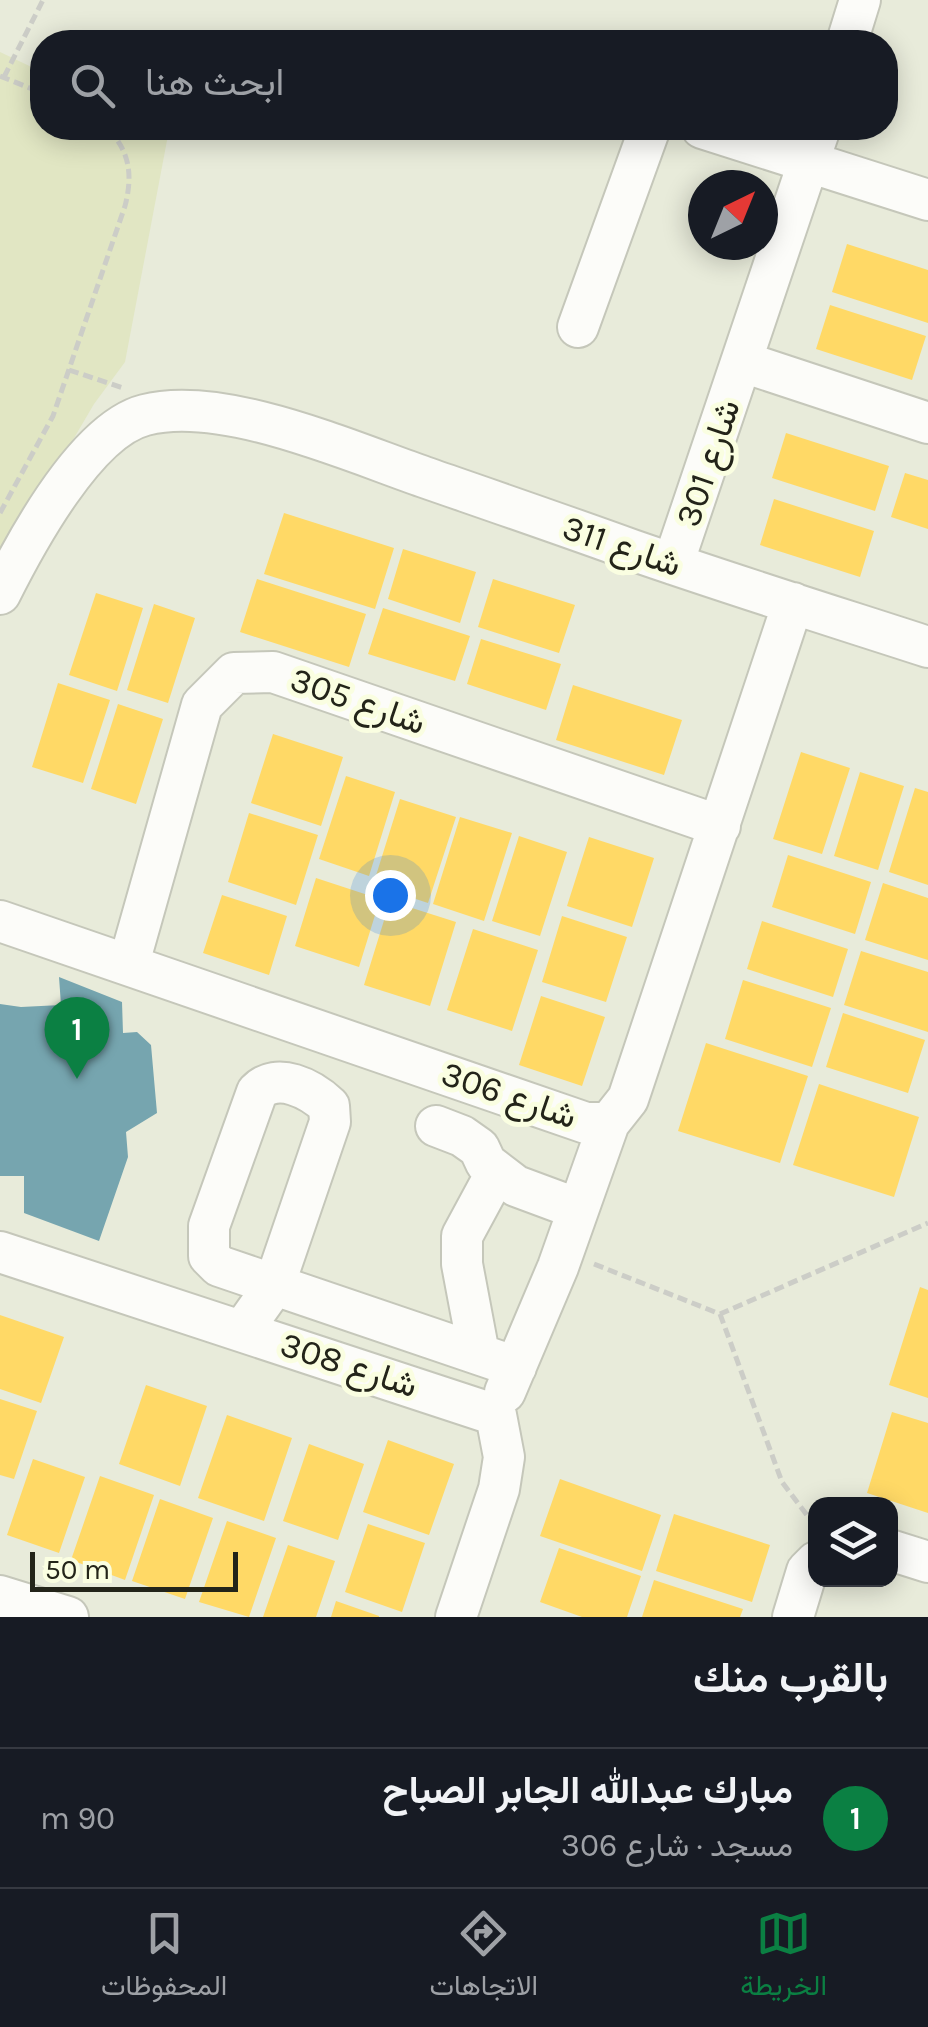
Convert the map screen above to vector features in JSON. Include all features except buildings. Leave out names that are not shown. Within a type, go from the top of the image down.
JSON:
[{"type":"street","points":[[851,30],[860,0]]},
{"type":"street","points":[[578,327],[646,140]]},
{"type":"street","points":[[786,140],[814,144],[928,200]]},
{"type":"street","name":"شارع 301","points":[[673,564],[814,144]]},
{"type":"street","name":"شارع 301","points":[[743,362],[928,423]]},
{"type":"street","name":"شارع 311","points":[[22,550],[47,474],[74,435],[84,422],[137,392],[194,389],[249,405],[317,440]]},
{"type":"street","name":"شارع 311","points":[[0,594],[22,550],[64,486],[103,439],[142,415],[189,409],[243,418],[317,440],[928,648]]},
{"type":"street","name":"شارع 306","points":[[0,922],[129,963],[586,1124],[609,1123],[628,1099],[793,603]]},
{"type":"street","name":"شارع 305","points":[[129,963],[202,705],[234,672],[273,672],[720,826]]},
{"type":"street","points":[[303,1089],[306,1025]]},
{"type":"street","points":[[303,1089],[346,1039]]},
{"type":"street","points":[[227,1326],[274,1286],[328,1133],[329,1106],[303,1089],[266,1082],[257,1092],[209,1226],[209,1256],[219,1266],[274,1286],[497,1360]]},
{"type":"street","points":[[497,1360],[563,1252],[609,1123]]},
{"type":"street","points":[[436,1126],[479,1148],[496,1173],[534,1195],[578,1209]]},
{"type":"street","points":[[456,1617],[499,1489],[504,1457],[496,1414],[497,1360],[462,1264],[462,1236],[496,1173]]},
{"type":"street","name":"شارع 308","points":[[0,1252],[496,1414]]},
{"type":"street","points":[[227,1326],[230,1270]]},
{"type":"street","points":[[898,1553],[928,1562]]},
{"type":"street","points":[[793,1617],[808,1570]]},
{"type":"street","points":[[0,1596],[68,1617]]},
{"type":"path","points":[[30,88],[2,76],[43,0]]},
{"type":"path","points":[[0,513],[53,416],[130,188],[127,155],[116,140]]},
{"type":"path","points":[[68,370],[137,392]]},
{"type":"path","points":[[563,1252],[720,1314],[928,1223]]},
{"type":"path","points":[[720,1314],[782,1482],[808,1516]]},
{"type":"green space","points":[[0,52],[30,66],[30,140],[167,140],[125,362],[94,404],[0,564]]},
{"type":"place","name":"مبارك عبدالله الجابر الصباح","points":[[77,1079]]}]
